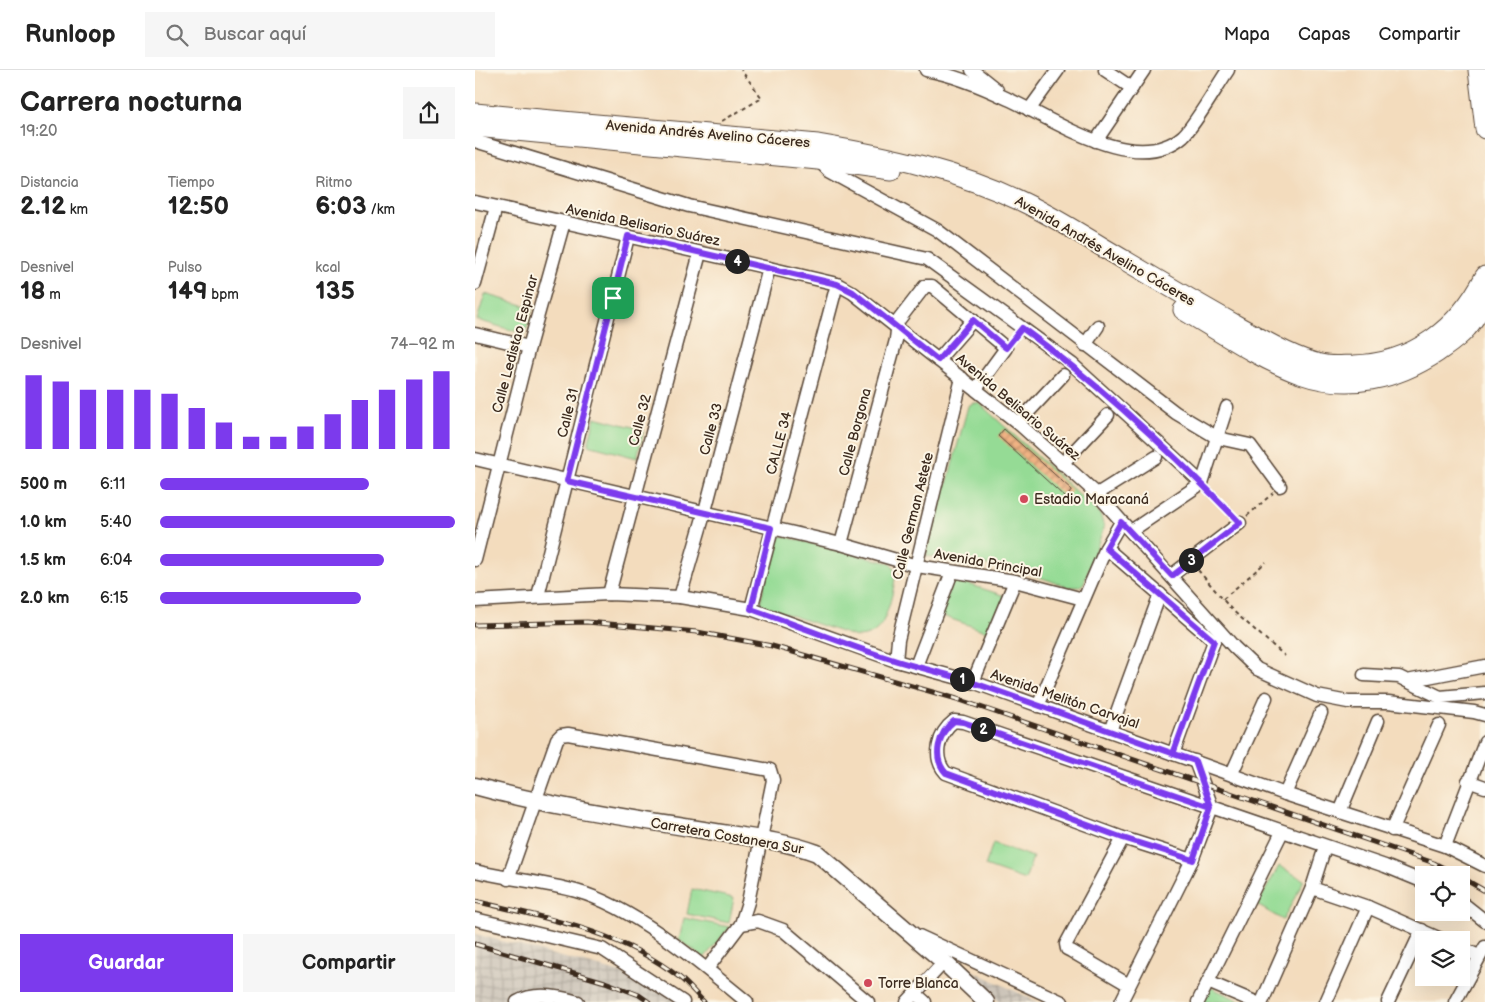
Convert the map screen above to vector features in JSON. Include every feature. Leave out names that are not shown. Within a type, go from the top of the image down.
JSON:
[{"type":"highway","points":[[1476,73],[1485,129]]},
{"type":"highway","name":"Avenida Andrés Avelino Cáceres","points":[[475,113],[818,144],[874,153],[961,176],[1040,211],[1196,303],[1285,351],[1321,364],[1364,365],[1386,361],[1409,353],[1430,342],[1449,327],[1463,311],[1485,276]]},
{"type":"highway","name":"Avenida Andrés Avelino Cáceres","points":[[475,127],[818,160],[871,166],[929,178],[999,204],[1041,224],[1280,366],[1302,374],[1339,382],[1359,382],[1399,372],[1421,364],[1454,341],[1467,328],[1485,303]]},
{"type":"main road","name":"Carretera Costanera Sur","points":[[475,786],[535,802],[800,847],[817,854],[944,962],[986,1002]]},
{"type":"street","points":[[926,70],[951,75],[1009,99],[1096,141],[1137,151],[1165,146],[1183,135],[1228,70]]},
{"type":"street","points":[[973,70],[1009,99]]},
{"type":"street","points":[[1029,110],[1057,70]]},
{"type":"street","points":[[1105,70],[1132,88]]},
{"type":"street","points":[[1096,141],[1144,70]]},
{"type":"street","points":[[475,141],[689,206],[927,258],[1072,364],[1202,483]]},
{"type":"street","points":[[818,160],[829,171],[937,230],[1176,413],[1218,438],[1250,445],[1280,486]]},
{"type":"street","name":"Avenida Belisario Suárez","points":[[475,202],[837,284],[853,292],[1018,423],[1097,494],[1234,647],[1257,669],[1317,696],[1348,702],[1388,702],[1475,712],[1485,715]]},
{"type":"street","points":[[475,284],[496,207]]},
{"type":"street","name":"Calle Ledistao Espinar","points":[[475,560],[529,347],[564,222]]},
{"type":"street","name":"Calle 31","points":[[538,596],[628,236]]},
{"type":"street","name":"Calle 32","points":[[609,594],[700,252]]},
{"type":"street","name":"Calle 33","points":[[680,597],[705,511],[769,268]]},
{"type":"street","name":"CALLE 34","points":[[751,609],[837,284]]},
{"type":"street","name":"Calle Borgona","points":[[841,544],[898,321],[925,286],[929,284],[973,320]]},
{"type":"street","points":[[938,360],[973,320],[1006,348],[976,389]]},
{"type":"street","points":[[1085,345],[1098,326]]},
{"type":"street","points":[[475,334],[529,347]]},
{"type":"street","points":[[1018,423],[1063,375]]},
{"type":"street","name":"Calle German Astete","points":[[896,661],[898,640],[962,378]]},
{"type":"street","points":[[1131,530],[1202,483],[1227,407]]},
{"type":"street","points":[[1062,464],[1108,415]]},
{"type":"street","points":[[1097,494],[1156,457]]},
{"type":"street","name":"Avenida Principal","points":[[475,459],[635,497],[705,511],[841,544],[917,566],[1015,581],[1083,599]]},
{"type":"street","points":[[1037,706],[1106,548],[1121,522]]},
{"type":"street","points":[[1172,576],[1240,523]]},
{"type":"street","points":[[1106,548],[1214,641],[1173,754]]},
{"type":"street","points":[[916,666],[952,572]]},
{"type":"street","points":[[973,682],[1015,581]]},
{"type":"street","name":"Avenida Melitón Carvajal","points":[[475,601],[538,596],[609,594],[680,597],[751,609],[896,661],[973,682],[1173,754],[1232,773],[1285,794],[1445,846],[1485,866]]},
{"type":"street","points":[[1111,731],[1160,594]]},
{"type":"street","points":[[1407,681],[1485,666]]},
{"type":"street","points":[[1364,675],[1399,677],[1440,697],[1485,693]]},
{"type":"street","points":[[1232,773],[1266,698]]},
{"type":"street","points":[[1285,794],[1321,713]]},
{"type":"street","points":[[1193,860],[1123,838],[946,773],[939,766],[937,756],[948,726],[954,721],[963,722],[1415,879]]},
{"type":"street","points":[[1340,812],[1378,722]]},
{"type":"street","points":[[1392,830],[1439,725]]},
{"type":"street","points":[[508,879],[557,739],[568,734],[770,770],[773,780],[741,924],[707,969]]},
{"type":"street","points":[[1445,846],[1468,781],[1485,742]]},
{"type":"street","points":[[1121,1002],[1193,860],[1211,807],[1195,761]]},
{"type":"street","points":[[1468,781],[1485,787]]},
{"type":"street","points":[[1198,1002],[1282,832]]},
{"type":"street","points":[[1123,838],[1067,944],[1067,949],[1129,985]]},
{"type":"street","points":[[1262,1002],[1312,888],[1325,847]]},
{"type":"street","points":[[475,871],[576,891],[590,897],[647,927],[707,969],[747,1002]]},
{"type":"street","points":[[1312,888],[1367,907],[1422,930],[1388,1002]]},
{"type":"street","points":[[1326,1002],[1367,907]]},
{"type":"street","points":[[1470,909],[1485,921]]},
{"type":"street","points":[[475,919],[602,949],[679,1001]]},
{"type":"street","points":[[741,924],[758,921],[783,930],[868,1002]]},
{"type":"street","points":[[905,929],[1062,1002]]},
{"type":"street","points":[[1455,1002],[1482,952]]},
{"type":"street","points":[[916,999],[944,962]]},
{"type":"street","points":[[1208,982],[1255,1002]]},
{"type":"street","points":[[517,1002],[538,995],[564,997],[578,1002]]},
{"type":"path","points":[[721,121],[762,98],[741,70]]},
{"type":"path","points":[[1202,483],[1240,523],[1280,486]]},
{"type":"path","points":[[1190,561],[1223,599],[1285,656]]},
{"type":"path","points":[[1223,599],[1265,562]]},
{"type":"shaded area","points":[[475,934],[622,973],[687,1002],[475,1002]]},
{"type":"shaded area","points":[[965,967],[1038,1002],[999,1002]]},
{"type":"green space","points":[[485,294],[533,308],[525,334],[477,320]]},
{"type":"green space","name":"Estadio Maracaná","points":[[973,403],[979,403],[1100,514],[1104,527],[1084,583],[1079,587],[1068,587],[1019,570],[927,556],[926,552],[943,487],[947,484],[968,406]]},
{"type":"green space","points":[[595,417],[644,430],[637,458],[588,445]]},
{"type":"green space","points":[[774,534],[890,563],[895,572],[894,585],[891,601],[883,622],[878,629],[869,634],[856,637],[760,605]]},
{"type":"green space","points":[[953,579],[1005,596],[991,633],[940,615]]},
{"type":"green space","points":[[993,843],[1033,857],[1025,880],[985,866]]},
{"type":"green space","points":[[1279,866],[1304,880],[1283,920],[1257,905]]},
{"type":"green space","points":[[692,889],[734,898],[729,923],[687,914]]},
{"type":"green space","points":[[684,918],[730,927],[704,958],[679,940]]},
{"type":"green space","points":[[1210,987],[1242,1002],[1203,1002]]},
{"type":"building","points":[[1004,429],[1072,490],[1066,498],[998,436]]},
{"type":"railway","points":[[475,625],[587,622],[697,632],[772,646],[957,699],[1440,866]]},
{"type":"railway","points":[[1470,882],[1485,891]]},
{"type":"railway","points":[[475,901],[555,920],[607,937],[632,948],[656,961],[679,977],[704,1002]]},
{"type":"railway","points":[[475,944],[605,982],[639,995],[649,1002]]},
{"type":"place","name":"Estadio Maracaná","points":[[1024,499]]},
{"type":"place","name":"Torre Blanca","points":[[868,983]]},
{"type":"route","points":[[613,298],[567,481],[705,511],[771,528],[751,609],[896,661],[973,682],[1037,706],[1111,731],[1173,754],[1195,761],[1211,807],[1193,860],[1123,838],[946,773],[939,766],[937,756],[940,742],[948,726],[954,721],[963,722],[1211,807],[1203,783],[1195,761],[1173,754],[1214,641],[1106,548],[1121,522],[1131,530],[1172,576],[1240,523],[1202,483],[1072,364],[1022,328],[1006,348],[973,320],[938,360],[853,292],[837,284],[628,236],[613,298]]}]
